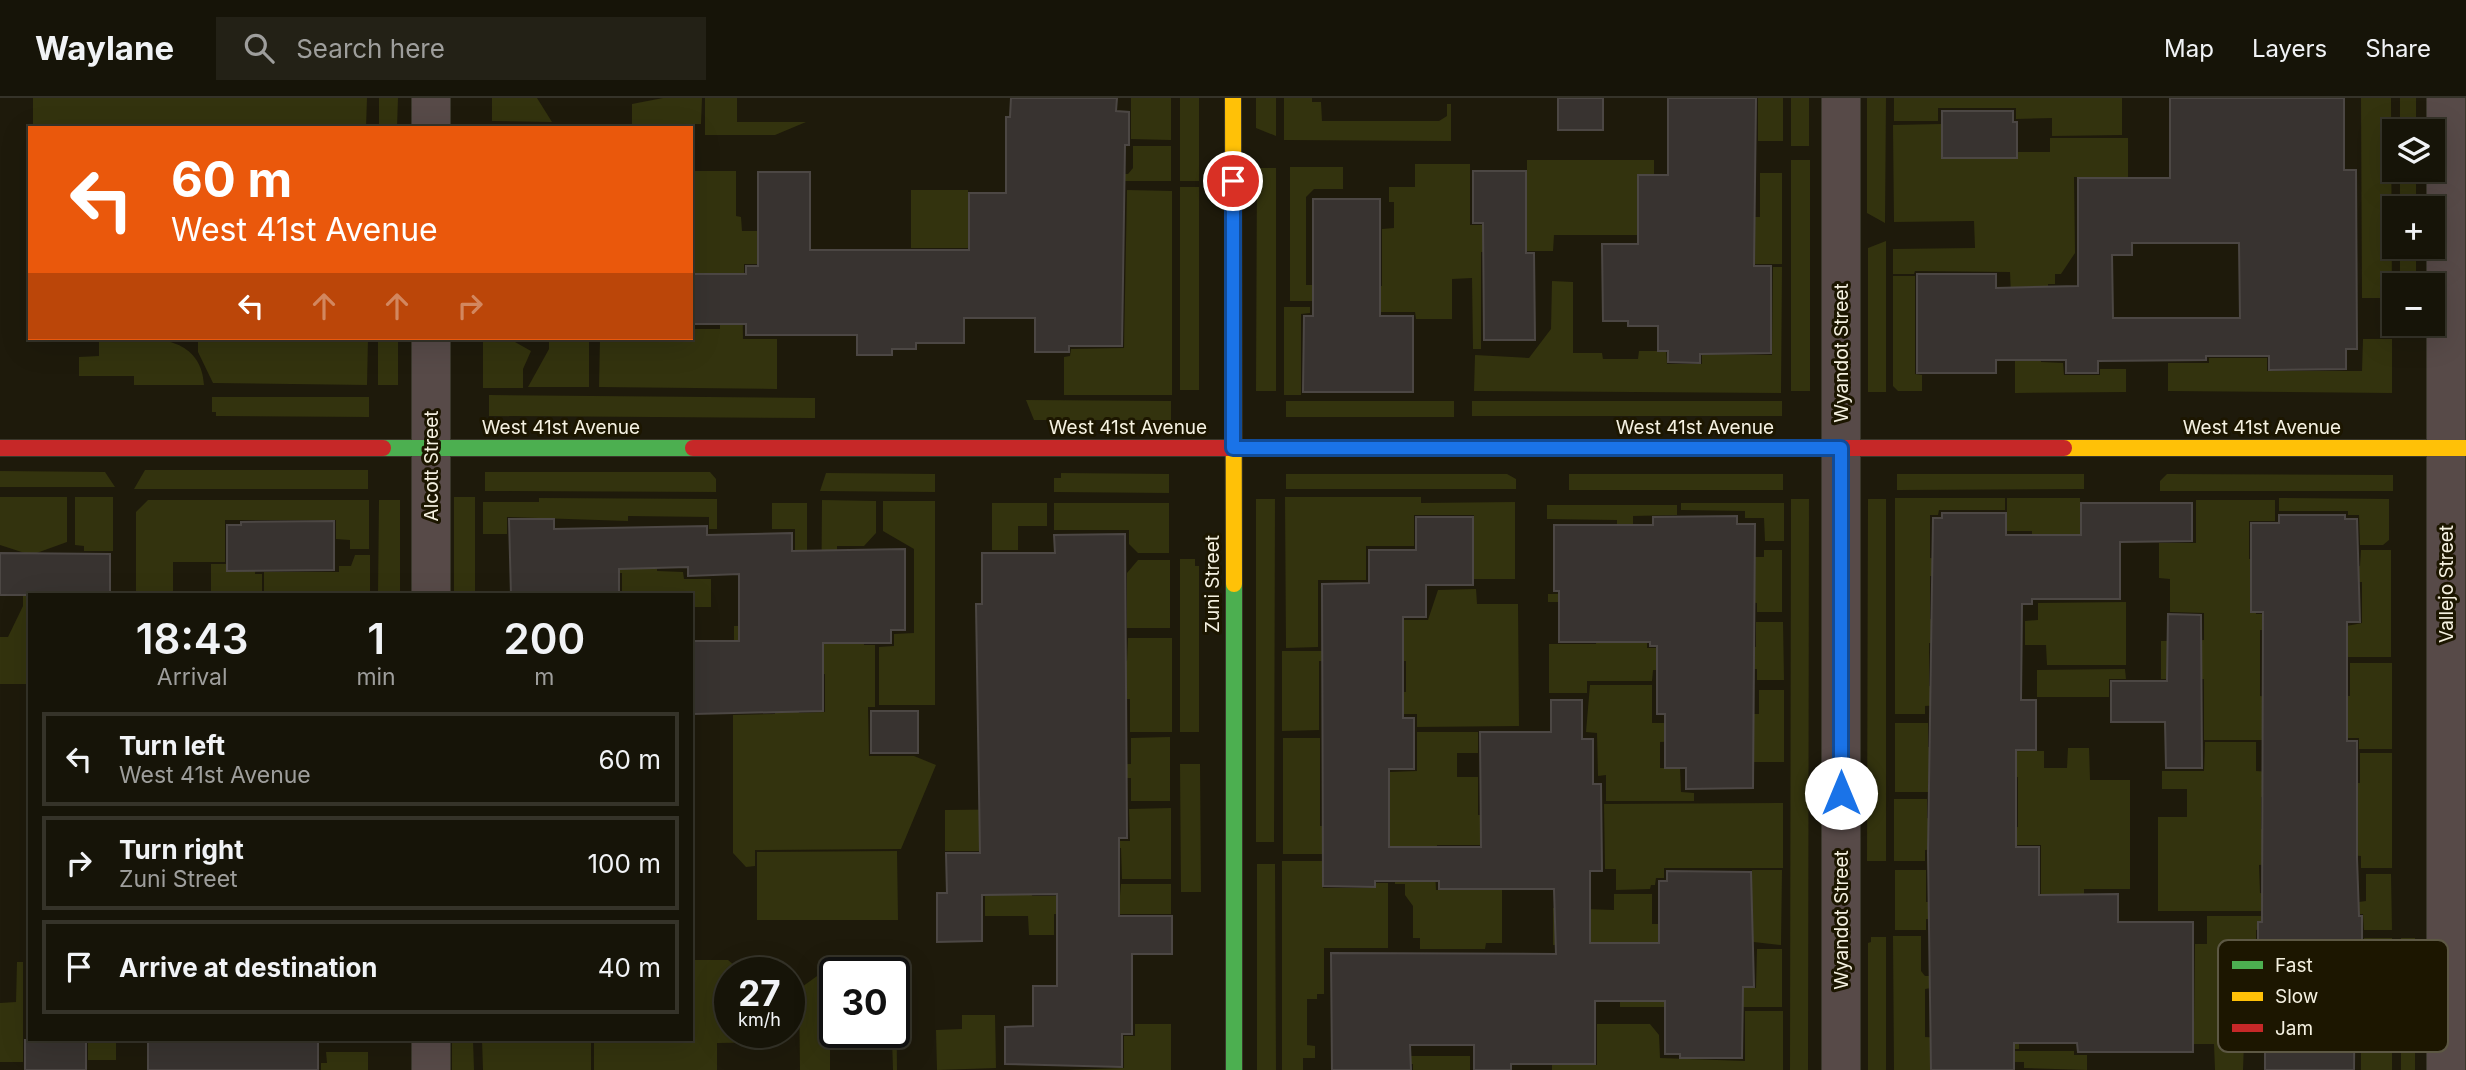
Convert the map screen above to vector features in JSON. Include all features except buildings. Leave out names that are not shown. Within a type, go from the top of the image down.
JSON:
[{"type":"street","points":[[431,98],[431,126]]},
{"type":"street","name":"Zuni Street","points":[[1233,98],[1234,1070]]},
{"type":"street","name":"Wyandot Street","points":[[1841,98],[1841,1070]]},
{"type":"street","name":"Vallejo Street","points":[[2446,98],[2456,448],[2448,946]]},
{"type":"street","name":"Alcott Street","points":[[431,340],[431,593]]},
{"type":"street","name":"West 41st Avenue","points":[[0,448],[2456,448]]},
{"type":"street","points":[[431,1041],[431,1070]]},
{"type":"street","name":"Vallejo Street","points":[[2446,1052],[2446,1070]]},
{"type":"shaded area","points":[[33,98],[367,98],[366,126],[33,126]]},
{"type":"shaded area","points":[[379,98],[398,98],[397,126],[379,126]]},
{"type":"shaded area","points":[[492,98],[537,98],[552,122],[492,121]]},
{"type":"shaded area","points":[[663,98],[702,98],[701,124],[632,124],[632,104]]},
{"type":"shaded area","points":[[705,98],[737,98],[737,122],[806,122],[775,135],[705,135]]},
{"type":"shaded area","points":[[1131,98],[1171,98],[1171,140],[1131,139]]},
{"type":"shaded area","points":[[1180,98],[1199,98],[1199,181],[1180,181]]},
{"type":"shaded area","points":[[1256,98],[1276,98],[1276,136],[1256,128]]},
{"type":"shaded area","points":[[1284,98],[1312,98],[1312,102],[1321,102],[1322,121],[1439,121],[1447,116],[1447,104],[1451,104],[1451,141],[1284,140]]},
{"type":"shaded area","points":[[1758,98],[1783,98],[1783,141],[1758,141]]},
{"type":"shaded area","points":[[1791,98],[1809,98],[1809,146],[1791,146]]},
{"type":"shaded area","points":[[1867,98],[1886,98],[1885,223],[1867,213]]},
{"type":"shaded area","points":[[1894,98],[2122,98],[2122,135],[2052,136],[2052,118],[2016,119],[2016,108],[1938,108],[1938,121],[1894,121]]},
{"type":"shaded area","points":[[2361,98],[2391,98],[2391,119],[2382,119],[2382,182],[2391,182],[2391,196],[2382,196],[2382,259],[2392,259],[2392,273],[2382,273],[2382,298],[2362,298]]},
{"type":"shaded area","points":[[2400,98],[2416,98],[2416,119],[2400,119]]},
{"type":"shaded area","points":[[1941,124],[1942,159],[2017,158],[2017,152],[2050,152],[2050,138],[2128,138],[2128,183],[2115,183],[2114,177],[2074,177],[2075,253],[2061,274],[2055,274],[2055,284],[2048,284],[2048,296],[2011,296],[2010,272],[1915,271],[1914,274],[1893,274],[1893,249],[1975,248],[1974,221],[1894,222],[1893,125]]},
{"type":"shaded area","points":[[1133,146],[1171,146],[1171,181],[1041,181],[1041,174],[1128,174],[1133,168]]},
{"type":"shaded area","points":[[1527,160],[1654,160],[1654,185],[1637,186],[1637,208],[1717,217],[1760,217],[1760,173],[1782,173],[1782,264],[1718,264],[1665,235],[1554,235],[1553,251],[1527,251]]},
{"type":"shaded area","points":[[1791,160],[1810,160],[1810,391],[1791,391]]},
{"type":"shaded area","points":[[1415,164],[1470,164],[1470,225],[1526,225],[1526,251],[1481,252],[1481,349],[1473,349],[1472,278],[1452,279],[1452,319],[1416,319],[1415,312],[1337,312],[1337,286],[1382,286],[1382,229],[1394,228],[1394,202],[1389,202],[1389,187],[1415,187]]},
{"type":"shaded area","points":[[1290,167],[1343,167],[1343,189],[1314,189],[1306,197],[1306,285],[1333,285],[1333,301],[1290,301]]},
{"type":"shaded area","points":[[1257,168],[1276,168],[1276,391],[1256,391]]},
{"type":"shaded area","points":[[693,171],[736,171],[736,216],[741,217],[742,231],[808,231],[808,264],[744,264],[744,273],[693,273]]},
{"type":"shaded area","points":[[2400,182],[2416,182],[2416,196],[2400,196]]},
{"type":"shaded area","points":[[1180,187],[1199,187],[1199,390],[1180,390]]},
{"type":"shaded area","points":[[911,190],[968,190],[968,248],[911,248]]},
{"type":"shaded area","points":[[1127,190],[1172,191],[1172,395],[1064,395],[1064,357],[1070,356],[1071,349],[1124,348]]},
{"type":"shaded area","points":[[1886,241],[1886,392],[1868,392],[1868,248]]},
{"type":"shaded area","points":[[2400,259],[2416,259],[2416,273],[2400,273]]},
{"type":"shaded area","points":[[1773,267],[1782,267],[1781,393],[1474,391],[1475,355],[1529,358],[1551,329],[1552,281],[1573,282],[1573,353],[1602,353],[1603,359],[1638,359],[1639,351],[1666,351],[1667,364],[1702,364],[1702,354],[1772,355]]},
{"type":"shaded area","points":[[720,276],[742,276],[743,339],[777,339],[777,389],[599,387],[600,340],[687,341],[693,340],[693,329],[720,329]]},
{"type":"shaded area","points":[[1893,276],[1915,276],[1915,374],[1922,375],[1922,391],[1898,391],[1893,386]]},
{"type":"shaded area","points":[[1284,307],[1310,307],[1310,313],[1301,314],[1301,395],[1284,395]]},
{"type":"shaded area","points":[[2363,339],[2392,339],[2392,393],[2168,391],[2168,363],[2209,363],[2209,358],[2267,358],[2267,371],[2362,371]]},
{"type":"shaded area","points":[[99,340],[165,340],[192,354],[200,367],[204,385],[134,385],[134,376],[79,376],[79,357],[99,356]]},
{"type":"shaded area","points":[[368,340],[367,385],[213,383],[198,352],[198,341]]},
{"type":"shaded area","points":[[378,340],[398,340],[398,385],[378,385]]},
{"type":"shaded area","points":[[483,340],[515,340],[531,351],[523,369],[523,388],[483,388]]},
{"type":"shaded area","points":[[549,340],[589,340],[589,387],[528,387],[549,349]]},
{"type":"shaded area","points":[[2015,341],[2041,341],[2041,362],[2063,363],[2064,375],[2100,375],[2100,369],[2126,369],[2126,392],[2015,393]]},
{"type":"shaded area","points":[[489,395],[815,398],[815,418],[489,416]]},
{"type":"shaded area","points":[[212,397],[369,397],[369,417],[216,416],[216,412],[212,412]]},
{"type":"shaded area","points":[[1026,400],[1171,401],[1171,420],[1034,420]]},
{"type":"shaded area","points":[[1286,401],[1454,401],[1454,417],[1286,417]]},
{"type":"shaded area","points":[[1472,401],[1782,401],[1782,416],[1472,416]]},
{"type":"shaded area","points":[[145,470],[368,470],[368,489],[134,489]]},
{"type":"shaded area","points":[[0,471],[105,472],[115,487],[0,487]]},
{"type":"shaded area","points":[[485,472],[710,472],[716,479],[716,492],[485,491]]},
{"type":"shaded area","points":[[826,473],[935,474],[935,492],[820,491]]},
{"type":"shaded area","points":[[1061,473],[1169,474],[1169,493],[1054,492],[1054,478],[1061,478]]},
{"type":"shaded area","points":[[1286,474],[1507,474],[1516,479],[1516,489],[1286,489]]},
{"type":"shaded area","points":[[1569,474],[1783,474],[1783,490],[1569,490]]},
{"type":"shaded area","points":[[1897,474],[2084,474],[2084,489],[1897,490]]},
{"type":"shaded area","points":[[2167,474],[2393,475],[2393,491],[2160,491],[2160,481]]},
{"type":"shaded area","points":[[0,497],[67,497],[67,542],[31,555],[0,545]]},
{"type":"shaded area","points":[[75,497],[113,497],[113,551],[84,551],[84,546],[75,545]]},
{"type":"shaded area","points":[[454,497],[475,497],[475,593],[454,593]]},
{"type":"shaded area","points":[[1285,497],[1421,497],[1421,503],[1515,502],[1515,579],[1474,579],[1474,515],[1414,515],[1414,546],[1366,546],[1366,580],[1318,580],[1318,647],[1286,648]]},
{"type":"shaded area","points":[[539,498],[717,499],[717,529],[709,529],[709,517],[628,516],[628,521],[507,517],[507,534],[483,534],[483,502],[539,502]]},
{"type":"shaded area","points":[[1895,498],[2005,498],[2005,510],[1939,510],[1938,515],[1930,515],[1930,558],[1939,559],[1939,576],[1930,576],[1930,619],[1941,620],[1941,625],[2022,625],[2022,639],[1942,639],[1941,643],[1929,643],[1929,686],[1940,687],[1940,705],[1925,706],[1925,714],[1895,714]]},
{"type":"shaded area","points":[[2007,498],[2080,498],[2080,541],[2032,541],[2032,531],[2007,531]]},
{"type":"shaded area","points":[[2279,498],[2389,499],[2389,540],[2383,545],[2360,545],[2359,515],[2348,515],[2348,511],[2279,511]]},
{"type":"shaded area","points":[[1256,499],[1275,499],[1274,842],[1256,842]]},
{"type":"shaded area","points":[[1791,499],[1809,499],[1808,1070],[1790,1070]]},
{"type":"shaded area","points":[[1868,499],[1886,499],[1886,861],[1867,861]]},
{"type":"shaded area","points":[[148,500],[369,500],[369,549],[350,549],[350,540],[336,539],[336,520],[225,520],[225,562],[173,562],[173,593],[136,593],[136,512]]},
{"type":"shaded area","points":[[379,500],[400,500],[400,593],[378,593]]},
{"type":"shaded area","points":[[822,500],[876,501],[876,533],[864,546],[837,546],[837,628],[821,628]]},
{"type":"shaded area","points":[[2196,500],[2275,500],[2275,521],[2249,521],[2249,559],[2276,559],[2256,587],[2256,614],[2265,614],[2265,630],[2260,630],[2260,696],[2270,697],[2270,740],[2204,740],[2204,679],[2161,679],[2161,641],[2204,640],[2204,613],[2170,612],[2170,579],[2159,578],[2159,543],[2196,543]]},
{"type":"shaded area","points":[[883,501],[935,501],[935,705],[879,705],[879,647],[894,646],[894,634],[914,633],[914,549],[883,531]]},
{"type":"shaded area","points":[[772,503],[807,503],[807,651],[795,615],[795,529],[772,529]]},
{"type":"shaded area","points":[[992,503],[1047,503],[1047,526],[1018,526],[1018,550],[992,550]]},
{"type":"shaded area","points":[[1054,503],[1169,503],[1169,553],[1138,553],[1129,544],[1129,530],[1054,530]]},
{"type":"shaded area","points":[[1681,503],[1784,503],[1784,541],[1765,541],[1764,518],[1745,518],[1745,511],[1681,510]]},
{"type":"shaded area","points":[[1547,505],[1677,505],[1677,515],[1633,516],[1633,565],[1647,606],[1647,648],[1659,648],[1662,670],[1653,670],[1652,681],[1587,681],[1587,693],[1549,693],[1549,644],[1596,644],[1597,602],[1548,602],[1548,594],[1617,593],[1617,520],[1547,519]]},
{"type":"shaded area","points":[[657,533],[657,571],[683,572],[684,579],[711,579],[711,607],[693,607],[693,593],[622,593],[622,573],[521,574]]},
{"type":"shaded area","points":[[1764,550],[1782,550],[1782,612],[1757,612],[1757,603],[1746,602],[1745,557],[1764,557]]},
{"type":"shaded area","points":[[2361,550],[2391,550],[2391,657],[2348,657],[2348,641],[2270,641],[2362,623],[2362,582],[2348,582],[2278,566],[2360,566]]},
{"type":"shaded area","points":[[355,555],[370,555],[370,593],[264,593],[264,572],[339,572],[339,566],[351,566]]},
{"type":"shaded area","points":[[1180,559],[1195,559],[1195,566],[1199,566],[1199,732],[1180,732]]},
{"type":"shaded area","points":[[1138,560],[1170,560],[1170,628],[1127,628],[1127,573]]},
{"type":"shaded area","points":[[211,564],[256,564],[255,574],[262,574],[262,593],[211,593]]},
{"type":"shaded area","points":[[23,570],[29,593],[28,702],[27,684],[0,684],[0,637],[8,637],[23,606]]},
{"type":"shaded area","points":[[1476,589],[1477,604],[1518,604],[1519,726],[1417,727],[1417,714],[1394,714],[1393,692],[1406,692],[1406,661],[1383,661],[1383,620],[1428,620],[1438,590]]},
{"type":"shaded area","points":[[2126,602],[2126,665],[2047,665],[2046,645],[2025,645],[2025,621],[2038,620],[2038,603]]},
{"type":"shaded area","points":[[1756,622],[1783,622],[1784,680],[1757,680],[1757,669],[1745,669],[1745,647],[1756,647]]},
{"type":"shaded area","points":[[734,626],[747,626],[798,676],[799,713],[825,712],[825,674],[819,674],[819,632],[863,632],[864,645],[875,645],[875,707],[868,707],[869,756],[914,756],[936,765],[901,849],[755,850],[755,866],[746,867],[733,853],[733,715],[775,714],[775,689],[734,688]]},
{"type":"shaded area","points":[[1128,638],[1172,638],[1172,732],[1130,732],[1130,699],[1029,699],[1049,661],[1127,661]]},
{"type":"shaded area","points":[[1282,651],[1379,651],[1379,661],[1319,661],[1319,730],[1282,731]]},
{"type":"shaded area","points":[[2350,663],[2392,663],[2392,749],[2359,749],[2359,738],[2345,738],[2273,696],[2350,696]]},
{"type":"shaded area","points":[[2125,669],[2126,679],[2109,679],[2109,697],[2037,697],[2037,670]]},
{"type":"shaded area","points":[[1590,685],[1652,685],[1652,723],[1734,723],[1682,741],[1660,742],[1660,768],[1680,768],[1681,792],[1694,793],[1694,801],[1606,801],[1606,775],[1598,776],[1597,733],[1586,732]]},
{"type":"shaded area","points":[[1759,690],[1784,690],[1784,762],[1754,762],[1754,737],[1739,736],[1748,714],[1759,714]]},
{"type":"shaded area","points":[[1895,723],[1928,723],[1928,747],[1941,747],[1938,781],[1928,781],[1928,792],[1895,792]]},
{"type":"shaded area","points":[[1417,732],[1478,732],[1478,753],[1457,753],[1457,777],[1478,777],[1478,815],[1519,815],[1519,845],[1437,845],[1436,868],[1396,868],[1396,846],[1377,846],[1345,830],[1390,830],[1390,772],[1417,771]]},
{"type":"shaded area","points":[[1170,737],[1170,801],[1131,801],[1131,778],[1048,778],[1030,765],[1131,764],[1131,738]]},
{"type":"shaded area","points":[[1283,738],[1320,738],[1320,826],[1341,826],[1341,841],[1322,841],[1322,854],[1283,854]]},
{"type":"shaded area","points":[[2205,742],[2256,742],[2256,771],[2272,772],[2272,797],[2261,797],[2261,829],[2280,829],[2270,864],[2259,865],[2260,893],[2268,894],[2268,911],[2158,911],[2158,817],[2187,817],[2187,789],[2162,789],[2162,771],[2204,771]]},
{"type":"shaded area","points":[[2068,748],[2089,748],[2090,780],[2130,780],[2130,889],[2084,889],[2084,922],[2041,906],[2041,845],[1941,845],[1941,829],[2018,827],[2018,777],[1944,778],[1944,752],[2044,751],[2044,768],[2067,768]]},
{"type":"shaded area","points":[[2360,753],[2392,753],[2392,868],[2361,868],[2361,856],[2349,855],[2349,840],[2358,840],[2358,798],[2350,797],[2350,783],[2360,783]]},
{"type":"shaded area","points":[[1180,764],[1200,764],[1201,892],[1181,892]]},
{"type":"shaded area","points":[[1894,799],[1927,799],[1927,818],[1933,819],[1939,849],[1925,850],[1925,861],[1894,861]]},
{"type":"shaded area","points":[[1783,803],[1783,868],[1664,868],[1664,878],[1656,878],[1655,885],[1651,885],[1650,889],[1616,890],[1616,869],[1605,869],[1604,804]]},
{"type":"shaded area","points":[[1171,808],[1171,879],[1122,879],[1121,848],[1054,849],[1054,841],[1130,841],[1129,809]]},
{"type":"shaded area","points":[[1031,809],[987,851],[945,851],[945,810]]},
{"type":"shaded area","points":[[897,851],[898,920],[757,920],[757,852]]},
{"type":"shaded area","points":[[1282,861],[1322,861],[1323,888],[1374,888],[1375,883],[1388,883],[1388,948],[1324,948],[1324,994],[1317,994],[1317,999],[1307,999],[1307,1045],[1315,1046],[1315,1058],[1303,1058],[1303,1070],[1282,1070]]},
{"type":"shaded area","points":[[1257,864],[1275,864],[1276,1070],[1257,1070]]},
{"type":"shaded area","points":[[1395,870],[1435,870],[1436,890],[1502,890],[1502,943],[1486,943],[1485,949],[1420,949],[1420,938],[1413,938],[1413,906],[1405,895],[1405,884],[1395,884]]},
{"type":"shaded area","points":[[1752,870],[1782,870],[1781,945],[1745,941],[1752,915]]},
{"type":"shaded area","points":[[1895,870],[1926,870],[1926,902],[1939,902],[1939,919],[1926,919],[1926,930],[1895,930]]},
{"type":"shaded area","points":[[2366,874],[2391,874],[2392,930],[2364,930],[2363,914],[2271,914],[2366,901]]},
{"type":"shaded area","points":[[1121,884],[1171,884],[1171,914],[1054,914],[1054,935],[1029,935],[1028,916],[985,916],[985,890],[1031,890],[1032,896],[1120,896]]},
{"type":"shaded area","points":[[1614,894],[1652,894],[1652,924],[1741,924],[1662,947],[1553,945],[1553,908],[1614,910]]},
{"type":"shaded area","points":[[2207,916],[2266,916],[2266,929],[2256,930],[2256,940],[2218,940],[2218,1052],[2244,1052],[2243,1070],[2215,1070],[2214,1044],[2157,1044],[2158,1023],[2194,1023],[2195,944],[2207,944]]},
{"type":"shaded area","points":[[1893,936],[1921,936],[1921,971],[1925,976],[2013,975],[1925,989],[1925,1037],[2019,1042],[2019,1049],[2005,1049],[2004,1054],[1930,1054],[1930,1070],[1894,1070]]},
{"type":"shaded area","points":[[1871,937],[1886,937],[1886,1070],[1868,1070],[1868,943],[1871,942]]},
{"type":"shaded area","points":[[2364,938],[2392,938],[2392,940]]},
{"type":"shaded area","points":[[1757,949],[1782,949],[1782,1007],[1620,1007],[1620,974],[1665,993],[1743,993],[1744,988],[1756,988]]},
{"type":"shaded area","points":[[693,960],[714,960],[714,1048],[717,1048],[717,1070],[594,1070],[594,1041],[693,1041]]},
{"type":"shaded area","points":[[17,962],[23,962],[23,1062],[0,1062],[0,1003],[16,1002]]},
{"type":"shaded area","points":[[819,975],[819,1048],[830,1048],[830,1070],[800,1070],[800,1048],[805,1048],[805,985]]},
{"type":"shaded area","points":[[1745,1011],[1783,1011],[1783,1070],[1552,1070],[1552,1065],[1597,1065],[1597,1024],[1650,1024],[1659,1035],[1660,1058],[1745,1061]]},
{"type":"shaded area","points":[[962,1015],[995,1015],[996,1068],[937,1070],[936,1030],[962,1029]]},
{"type":"shaded area","points":[[1135,1024],[1171,1024],[1171,1070],[1067,1070],[1124,1068],[1124,1036],[1135,1036]]},
{"type":"shaded area","points":[[88,1041],[116,1041],[116,1060],[88,1060]]},
{"type":"shaded area","points":[[452,1041],[473,1041],[474,1070],[452,1070]]},
{"type":"shaded area","points":[[482,1041],[591,1041],[591,1070],[483,1070]]},
{"type":"shaded area","points":[[892,1048],[897,1048],[897,1070],[893,1070]]},
{"type":"shaded area","points":[[2014,1051],[2074,1051],[2074,1055],[2087,1055],[2087,1070],[2024,1068],[2024,1062],[2014,1062]]},
{"type":"shaded area","points":[[326,1052],[368,1052],[368,1070],[321,1070],[321,1063],[327,1063]]},
{"type":"shaded area","points":[[2361,1052],[2392,1052],[2392,1070],[2361,1070]]},
{"type":"shaded area","points":[[2401,1052],[2415,1052],[2415,1070],[2401,1070]]},
{"type":"shaded area","points":[[1405,1056],[1470,1056],[1470,1070],[1413,1070],[1413,1064],[1405,1064]]},
{"type":"traffic: fast","points":[[383,448],[693,448]]},
{"type":"traffic: fast","points":[[1234,584],[1234,1070]]},
{"type":"traffic: slow","points":[[1233,98],[1234,584]]},
{"type":"traffic: slow","points":[[1264,448],[1616,448]]},
{"type":"traffic: slow","points":[[2064,448],[2466,448]]},
{"type":"traffic: jam","points":[[0,448],[383,448]]},
{"type":"traffic: jam","points":[[693,448],[1264,448]]},
{"type":"traffic: jam","points":[[1616,448],[2064,448]]},
{"type":"route","points":[[1233,181],[1233,448],[1841,448],[1841,793]]}]
